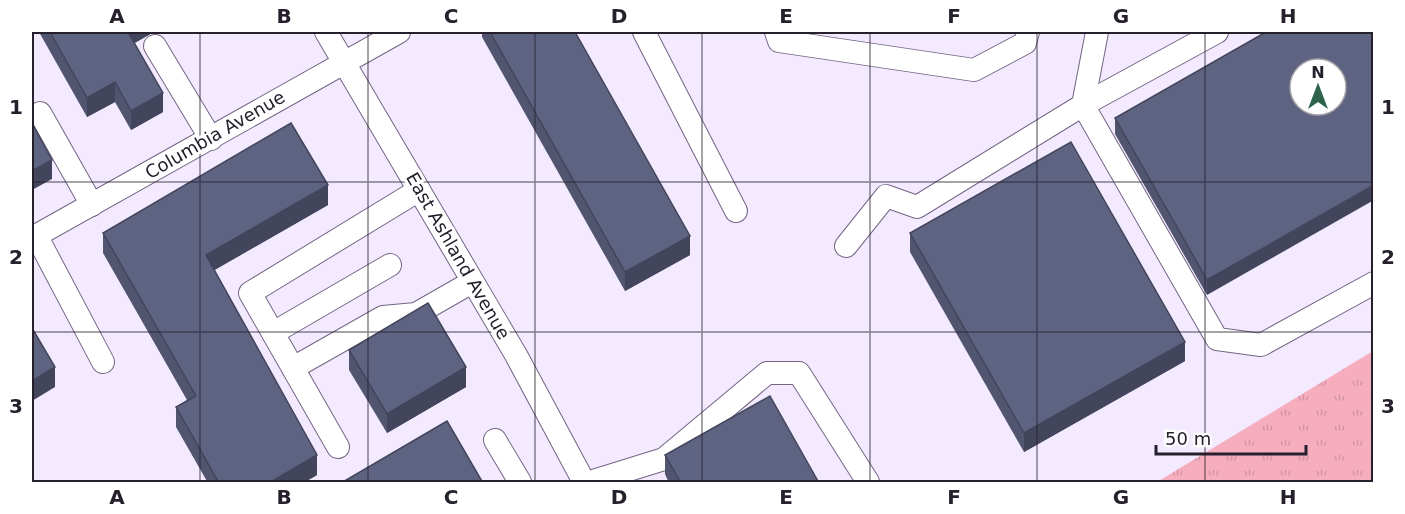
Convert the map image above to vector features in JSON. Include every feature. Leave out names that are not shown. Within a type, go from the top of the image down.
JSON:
[{"type":"street","name":"East Ashland Avenue","points":[[326,32],[516,355],[584,483]]},
{"type":"street","name":"Columbia Avenue","points":[[34,237],[399,32]]},
{"type":"street","points":[[644,32],[736,211]]},
{"type":"street","points":[[776,32],[779,41],[974,70],[1025,43],[1028,32]]},
{"type":"street","points":[[1097,32],[1083,105],[1217,339],[1261,345],[1374,283]]},
{"type":"street","points":[[846,246],[886,196],[917,207],[1083,105],[1217,32]]},
{"type":"street","points":[[155,46],[211,139]]},
{"type":"street","points":[[40,113],[92,205]]},
{"type":"street","points":[[338,447],[250,293],[419,190]]},
{"type":"street","points":[[34,237],[103,362]]},
{"type":"street","points":[[273,333],[390,265]]},
{"type":"street","points":[[293,368],[383,316],[416,314],[472,282]]},
{"type":"street","points":[[590,483],[664,459],[766,373],[799,373],[868,483]]},
{"type":"street","points":[[495,440],[520,483]]},
{"type":"green space","points":[[1373,351],[1373,482],[1157,482]]},
{"type":"building","points":[[50,32],[128,32],[163,93],[131,111],[115,82],[87,98]]},
{"type":"building","points":[[490,32],[575,32],[690,236],[625,272]]},
{"type":"building","points":[[1266,32],[1374,32],[1374,185],[1207,280],[1115,118]]},
{"type":"building","points":[[32,123],[52,160],[32,171]]},
{"type":"building","points":[[291,123],[328,185],[206,255],[317,455],[269,483],[219,483],[176,407],[196,396],[103,233]]},
{"type":"building","points":[[1071,142],[1185,342],[1024,433],[910,233]]},
{"type":"building","points":[[428,303],[466,367],[387,414],[349,350]]},
{"type":"building","points":[[32,328],[55,367],[32,381]]},
{"type":"building","points":[[770,396],[819,483],[681,483],[665,455]]},
{"type":"building","points":[[447,421],[483,483],[341,483]]}]
